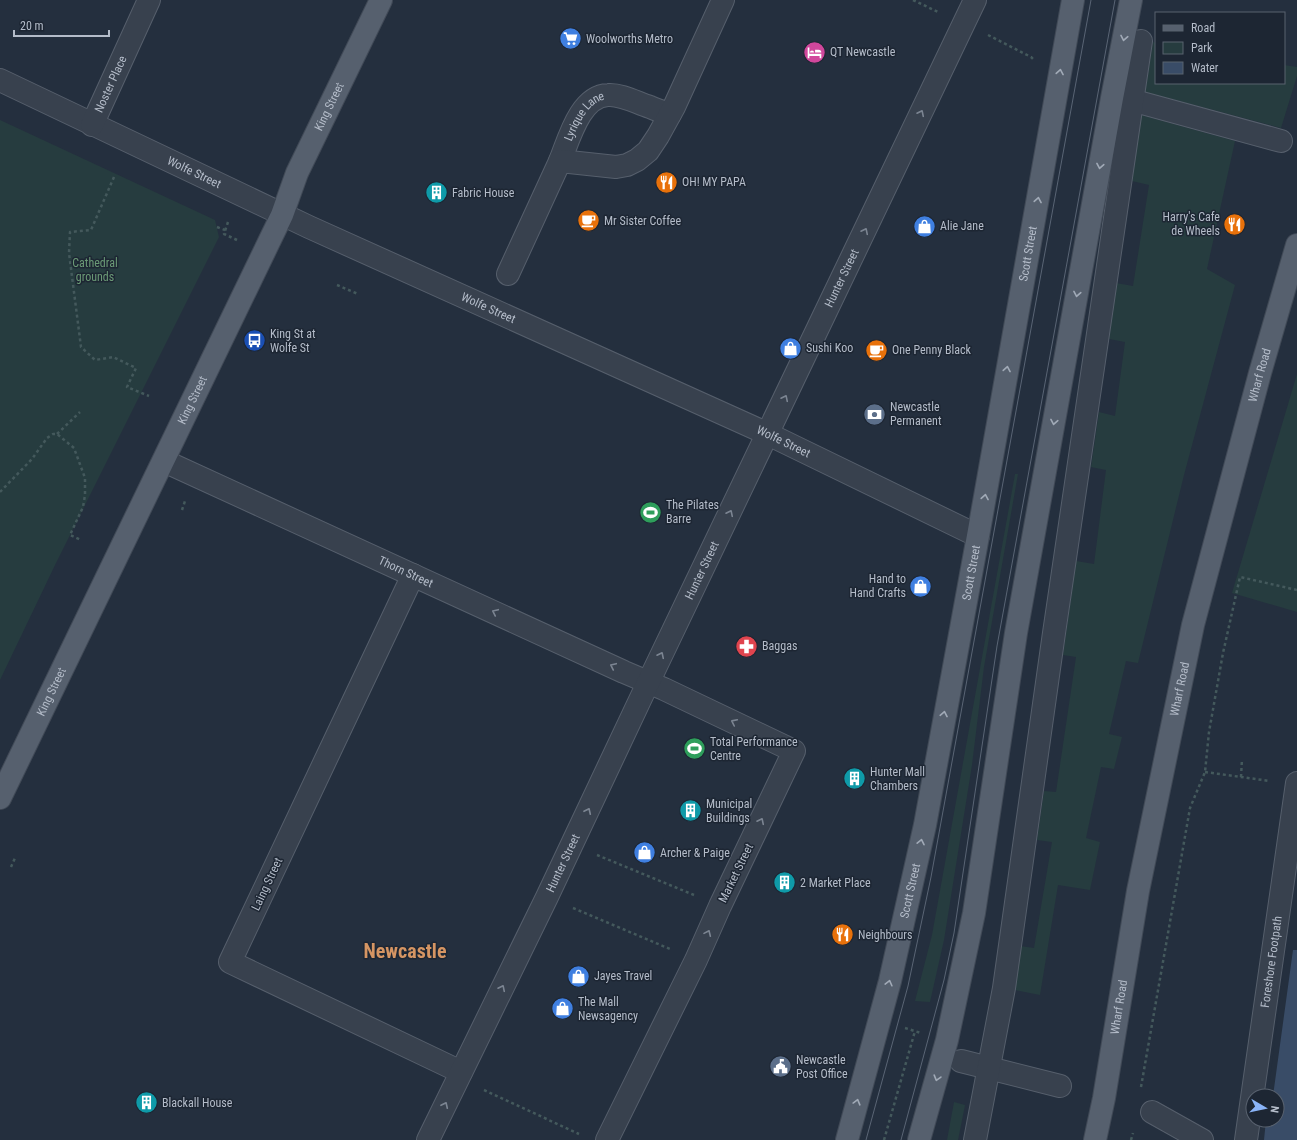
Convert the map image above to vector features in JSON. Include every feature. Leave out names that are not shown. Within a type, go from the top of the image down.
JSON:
[{"type":"main road","name":"King Street","points":[[0,798],[282,214],[297,173],[381,0]]},
{"type":"main road","name":"Scott Street","points":[[847,1140],[883,1007],[924,825],[978,536],[1074,0]]},
{"type":"main road","points":[[919,1140],[945,1047],[962,975],[974,913],[1018,625],[1112,98],[1131,0]]},
{"type":"main road","name":"Wharf Road","points":[[1095,1140],[1104,1098],[1138,891],[1193,625],[1260,372],[1297,245]]},
{"type":"street","name":"Noster Place","points":[[92,125],[149,0]]},
{"type":"street","name":"Lyrique Lane","points":[[560,160],[616,167],[627,165],[637,160],[648,151],[670,114],[723,0]]},
{"type":"street","name":"Hunter Street","points":[[428,1140],[547,897],[975,0]]},
{"type":"street","points":[[975,1140],[1004,988],[1127,100],[1141,41]]},
{"type":"street","name":"Wolfe Street","points":[[0,80],[282,214],[768,434],[978,536]]},
{"type":"street","name":"Lyrique Lane","points":[[508,274],[580,114],[588,104],[597,97],[608,95],[620,96],[670,114]]},
{"type":"street","points":[[1127,100],[1281,141]]},
{"type":"street","name":"Thorn Street","points":[[164,461],[648,683]]},
{"type":"street","name":"Laing Street","points":[[413,574],[230,962],[461,1072]]},
{"type":"street","name":"Market Street","points":[[607,1140],[696,960],[794,751],[664,689],[648,683]]},
{"type":"street","name":"Foreshore Footpath","points":[[1246,1140],[1297,783]]},
{"type":"street","points":[[961,1062],[1060,1086]]},
{"type":"street","points":[[1152,1112],[1202,1140]]},
{"type":"path","points":[[913,0],[933,9]]},
{"type":"path","points":[[982,32],[1031,57],[1036,62]]},
{"type":"path","points":[[114,177],[90,230],[70,232],[69,253],[81,347],[95,360],[113,357],[136,368],[127,387],[149,396]]},
{"type":"path","points":[[228,222],[224,234],[237,240]]},
{"type":"path","points":[[217,227],[226,230]]},
{"type":"path","points":[[337,285],[358,294]]},
{"type":"path","points":[[0,492],[32,459],[47,438],[53,434],[57,434],[80,412]]},
{"type":"path","points":[[57,434],[74,448],[84,478],[85,495],[83,507],[70,535],[81,540]]},
{"type":"path","points":[[182,510],[185,501]]},
{"type":"path","points":[[1141,1088],[1190,808],[1206,772],[1210,724],[1223,653],[1240,577],[1297,590]]},
{"type":"path","points":[[1206,772],[1241,777],[1242,759]]},
{"type":"path","points":[[572,844],[720,906]]},
{"type":"path","points":[[10,867],[15,858]]},
{"type":"path","points":[[547,897],[696,960]]},
{"type":"path","points":[[904,1028],[924,1033]]},
{"type":"path","points":[[884,1140],[915,1031]]},
{"type":"path","points":[[482,1088],[586,1137]]},
{"type":"path","points":[[1131,1140],[1134,1128]]},
{"type":"green space","points":[[1153,42],[1155,43],[1155,84],[1285,84],[1285,65],[1297,67],[1297,76],[1281,128],[1145,92]]},
{"type":"green space","points":[[1141,115],[1235,141],[1207,269],[1235,285],[1184,475],[1138,663],[1126,661],[1109,734],[1122,737],[1114,769],[1101,767],[1086,838],[1100,842],[1090,890],[1058,885],[1040,995],[1015,990],[1020,946],[1034,948],[1052,842],[1037,840],[1044,791],[1056,792],[1076,657],[1063,655],[1076,561],[1094,564],[1106,470],[1091,467],[1099,412],[1115,416],[1125,342],[1109,339],[1116,283],[1133,286],[1149,185],[1132,181]]},
{"type":"green space","name":"Cathedral grounds","points":[[0,120],[215,220],[219,237],[56,563],[0,680]]},
{"type":"green space","points":[[1297,374],[1297,612],[1232,593]]},
{"type":"green space","points":[[1015,474],[1018,474],[984,667],[972,765],[944,940],[930,1002],[915,1001],[932,935]]},
{"type":"green space","points":[[954,1102],[965,1105],[958,1140],[947,1140]]},
{"type":"water","points":[[1297,866],[1297,1140],[1264,1140],[1265,1128],[1285,1128],[1285,1088],[1271,1088]]},
{"type":"pier","points":[[1297,864],[1297,950],[1293,950],[1274,1088],[1269,1088],[1284,965],[1290,899]]},
{"type":"tram line","points":[[866,1140],[908,986],[931,877],[1091,0]]},
{"type":"tram line","points":[[901,1140],[944,980],[954,933],[997,646],[1115,0]]},
{"type":"place","name":"Woolworths Metro","points":[[570,39]]},
{"type":"place","name":"QT Newcastle","points":[[815,52]]},
{"type":"place","name":"OH! MY PAPA","points":[[667,182]]},
{"type":"place","name":"Fabric House","points":[[437,193]]},
{"type":"place","name":"Mr Sister Coffee","points":[[589,221]]},
{"type":"place","name":"Harry's Cafe de Wheels","points":[[1235,224]]},
{"type":"place","name":"Alie Jane","points":[[924,226]]},
{"type":"place","name":"King St at Wolfe St","points":[[254,341]]},
{"type":"place","name":"Sushi Koo","points":[[791,348]]},
{"type":"place","name":"One Penny Black","points":[[877,350]]},
{"type":"place","name":"Newcastle Permanent","points":[[874,414]]},
{"type":"place","name":"The Pilates Barre","points":[[650,512]]},
{"type":"place","name":"Hand to Hand Crafts","points":[[921,586]]},
{"type":"place","name":"Baggas","points":[[746,646]]},
{"type":"place","name":"Total Performance Centre","points":[[695,749]]},
{"type":"place","name":"Hunter Mall Chambers","points":[[854,779]]},
{"type":"place","name":"Municipal Buildings","points":[[690,811]]},
{"type":"place","name":"Archer & Paige","points":[[644,853]]},
{"type":"place","name":"2 Market Place","points":[[784,883]]},
{"type":"place","name":"Neighbours","points":[[843,935]]},
{"type":"place","name":"Jayes Travel","points":[[579,976]]},
{"type":"place","name":"The Mall Newsagency","points":[[563,1009]]},
{"type":"place","name":"Newcastle Post Office","points":[[781,1067]]},
{"type":"place","name":"Blackall House","points":[[147,1103]]},
{"type":"district","name":"Newcastle","points":[[405,951]]}]
